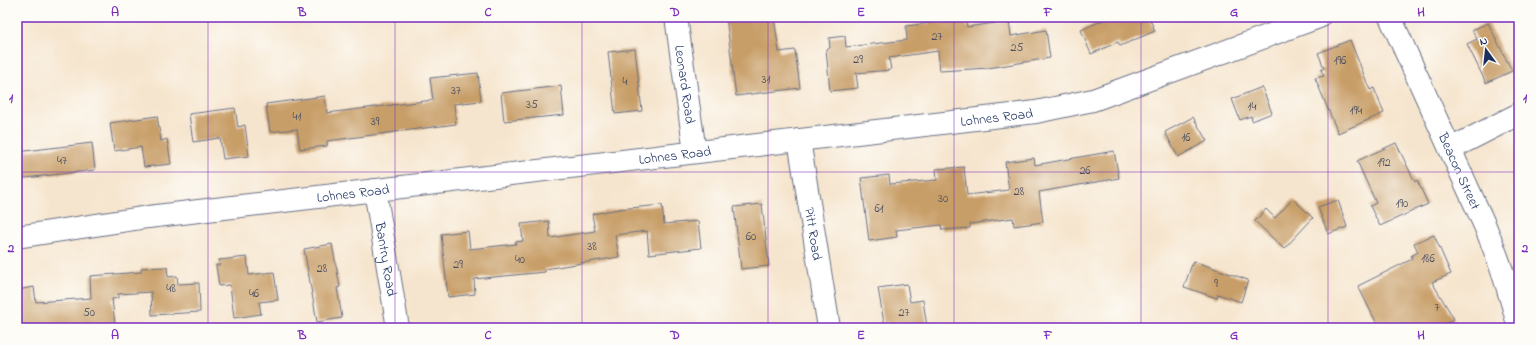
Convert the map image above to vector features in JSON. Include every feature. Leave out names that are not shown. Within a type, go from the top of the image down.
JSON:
[{"type":"street","name":"Leonard Road","points":[[676,17],[695,152]]},
{"type":"street","name":"Lohnes Road","points":[[17,237],[148,217],[1028,113],[1065,107],[1093,100],[1122,90],[1319,17]]},
{"type":"street","name":"Beacon Street","points":[[1390,17],[1499,259],[1510,292],[1519,328]]},
{"type":"street","points":[[1450,149],[1519,114]]},
{"type":"street","name":"Pitt Road","points":[[799,140],[829,328]]},
{"type":"street","name":"Bantry Road","points":[[376,190],[398,328]]},
{"type":"building","points":[[726,17],[774,17],[779,52],[795,50],[800,88],[736,96]]},
{"type":"building","points":[[930,17],[965,17],[967,27],[1009,21],[1011,36],[1046,30],[1050,58],[988,68],[940,71],[938,51],[889,58],[891,70],[856,73],[858,88],[830,91],[826,49],[830,48],[829,38],[845,36],[846,47],[907,40],[906,26],[930,23]]},
{"type":"building","points":[[1110,17],[1149,17],[1155,31],[1120,46],[1118,42],[1091,54],[1081,30]]},
{"type":"building","points":[[1488,23],[1512,71],[1486,83],[1467,44],[1477,39],[1472,30]]},
{"type":"building","points":[[1350,40],[1370,90],[1374,88],[1384,113],[1338,133],[1315,78],[1324,76],[1321,70],[1324,68],[1318,53]]},
{"type":"building","points":[[635,49],[642,111],[615,114],[608,52]]},
{"type":"building","points":[[478,73],[481,101],[454,104],[456,124],[327,141],[327,146],[300,149],[297,129],[270,132],[266,104],[325,96],[327,113],[433,100],[430,78]]},
{"type":"building","points":[[561,86],[564,115],[504,121],[501,93]]},
{"type":"building","points":[[1262,87],[1272,113],[1252,121],[1251,116],[1240,120],[1232,99]]},
{"type":"building","points":[[235,108],[238,127],[245,125],[249,156],[223,159],[220,138],[193,142],[189,114]]},
{"type":"building","points":[[157,116],[161,141],[167,139],[171,164],[144,167],[141,147],[114,151],[110,123]]},
{"type":"building","points":[[1193,117],[1207,141],[1178,157],[1165,132]]},
{"type":"building","points":[[92,143],[95,170],[17,179],[17,152]]},
{"type":"building","points":[[1396,143],[1415,182],[1417,180],[1428,204],[1380,226],[1370,206],[1376,203],[1357,161]]},
{"type":"building","points":[[1114,151],[1119,178],[1039,192],[1043,222],[1014,226],[1013,218],[970,224],[970,228],[942,230],[941,225],[896,230],[897,237],[869,241],[861,178],[889,175],[890,184],[937,180],[936,169],[964,167],[967,195],[1009,190],[1005,162],[1034,158],[1035,165]]},
{"type":"building","points":[[1293,199],[1313,218],[1284,249],[1255,221],[1266,209],[1275,218]]},
{"type":"building","points":[[1338,200],[1347,227],[1328,234],[1318,207]]},
{"type":"building","points":[[762,204],[769,266],[741,269],[734,207]]},
{"type":"building","points":[[662,205],[664,224],[698,221],[701,248],[649,254],[647,231],[615,235],[619,257],[545,269],[545,272],[474,279],[475,294],[448,297],[441,234],[468,231],[470,249],[516,244],[515,242],[523,241],[521,224],[549,221],[550,238],[595,231],[592,214],[619,209]]},
{"type":"building","points":[[1434,235],[1451,274],[1432,282],[1454,319],[1438,328],[1379,328],[1358,286],[1412,259],[1411,256],[1418,252],[1414,243]]},
{"type":"building","points":[[332,244],[340,287],[337,288],[342,318],[317,322],[304,249]]},
{"type":"building","points":[[247,257],[249,275],[274,272],[278,300],[259,302],[261,314],[234,318],[230,285],[219,286],[216,265],[220,265],[219,260]]},
{"type":"building","points":[[1193,261],[1248,280],[1241,302],[1218,294],[1217,298],[1184,287]]},
{"type":"building","points":[[167,267],[168,277],[177,276],[178,284],[199,283],[200,312],[152,315],[151,292],[118,294],[118,298],[112,299],[115,324],[61,328],[17,328],[17,290],[34,287],[36,302],[91,298],[90,276],[141,272],[141,268]]},
{"type":"building","points":[[907,284],[910,302],[923,300],[927,327],[889,328],[888,322],[884,323],[878,288]]}]
